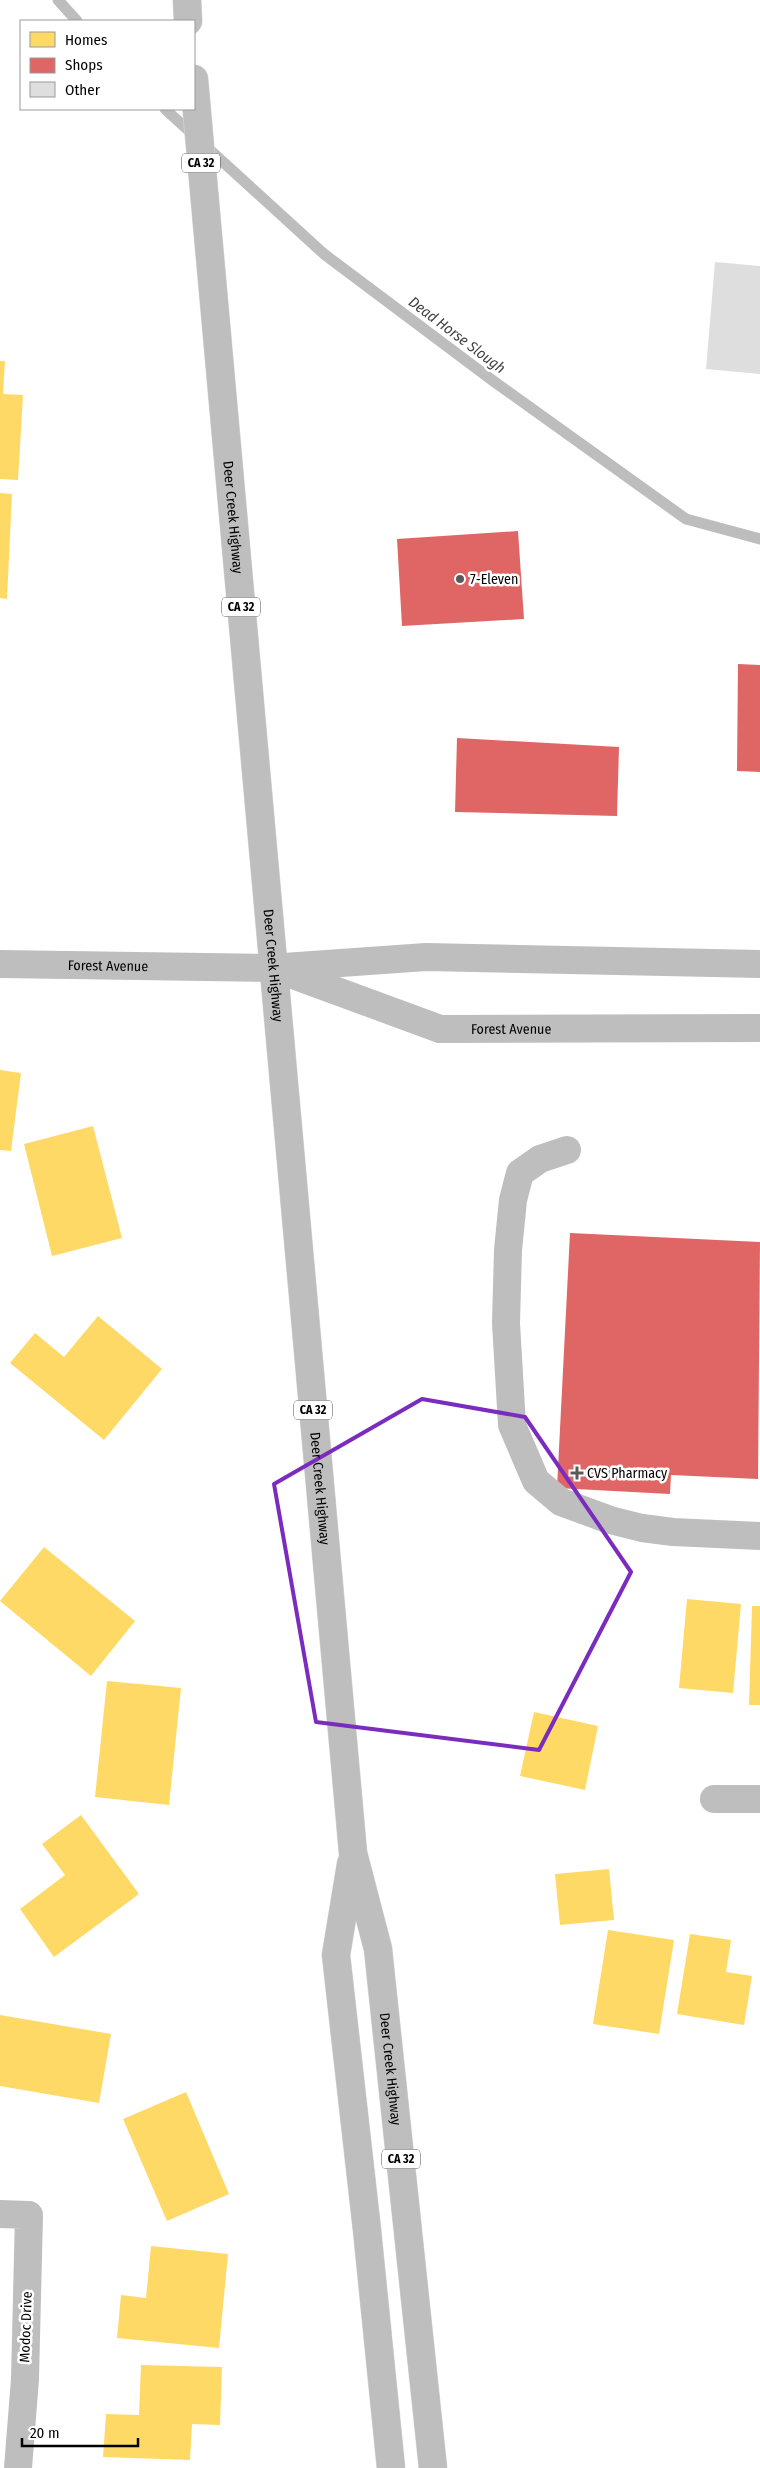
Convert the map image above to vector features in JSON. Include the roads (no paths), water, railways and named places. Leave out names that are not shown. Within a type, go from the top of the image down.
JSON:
[{"type":"main road","points":[[186,0],[188,20]]},
{"type":"main road","name":"Deer Creek Highway","points":[[195,90],[353,1853],[378,1949],[433,2468]]},
{"type":"main road","name":"Forest Avenue","points":[[0,964],[274,968],[426,957],[760,964]]},
{"type":"main road","name":"Forest Avenue","points":[[274,968],[440,1028],[760,1028]]},
{"type":"main road","points":[[567,1150],[540,1159],[520,1174],[513,1200],[509,1242],[506,1324],[512,1425],[536,1481],[561,1502],[610,1520],[642,1528],[673,1532],[760,1536]]},
{"type":"main road","points":[[714,1799],[760,1799]]},
{"type":"main road","name":"Deer Creek Highway","points":[[353,1853],[336,1955],[367,2230],[390,2468]]},
{"type":"main road","name":"Modoc Drive","points":[[0,2214],[29,2215],[25,2379],[18,2468]]},
{"type":"waterway","name":"Dead Horse Slough","points":[[58,0],[76,20]]},
{"type":"waterway","name":"Dead Horse Slough","points":[[166,110],[324,254],[492,380],[686,519],[760,539]]},
{"type":"place","name":"7-Eleven","points":[[460,579]]},
{"type":"place","name":"CVS Pharmacy","points":[[577,1473]]}]
